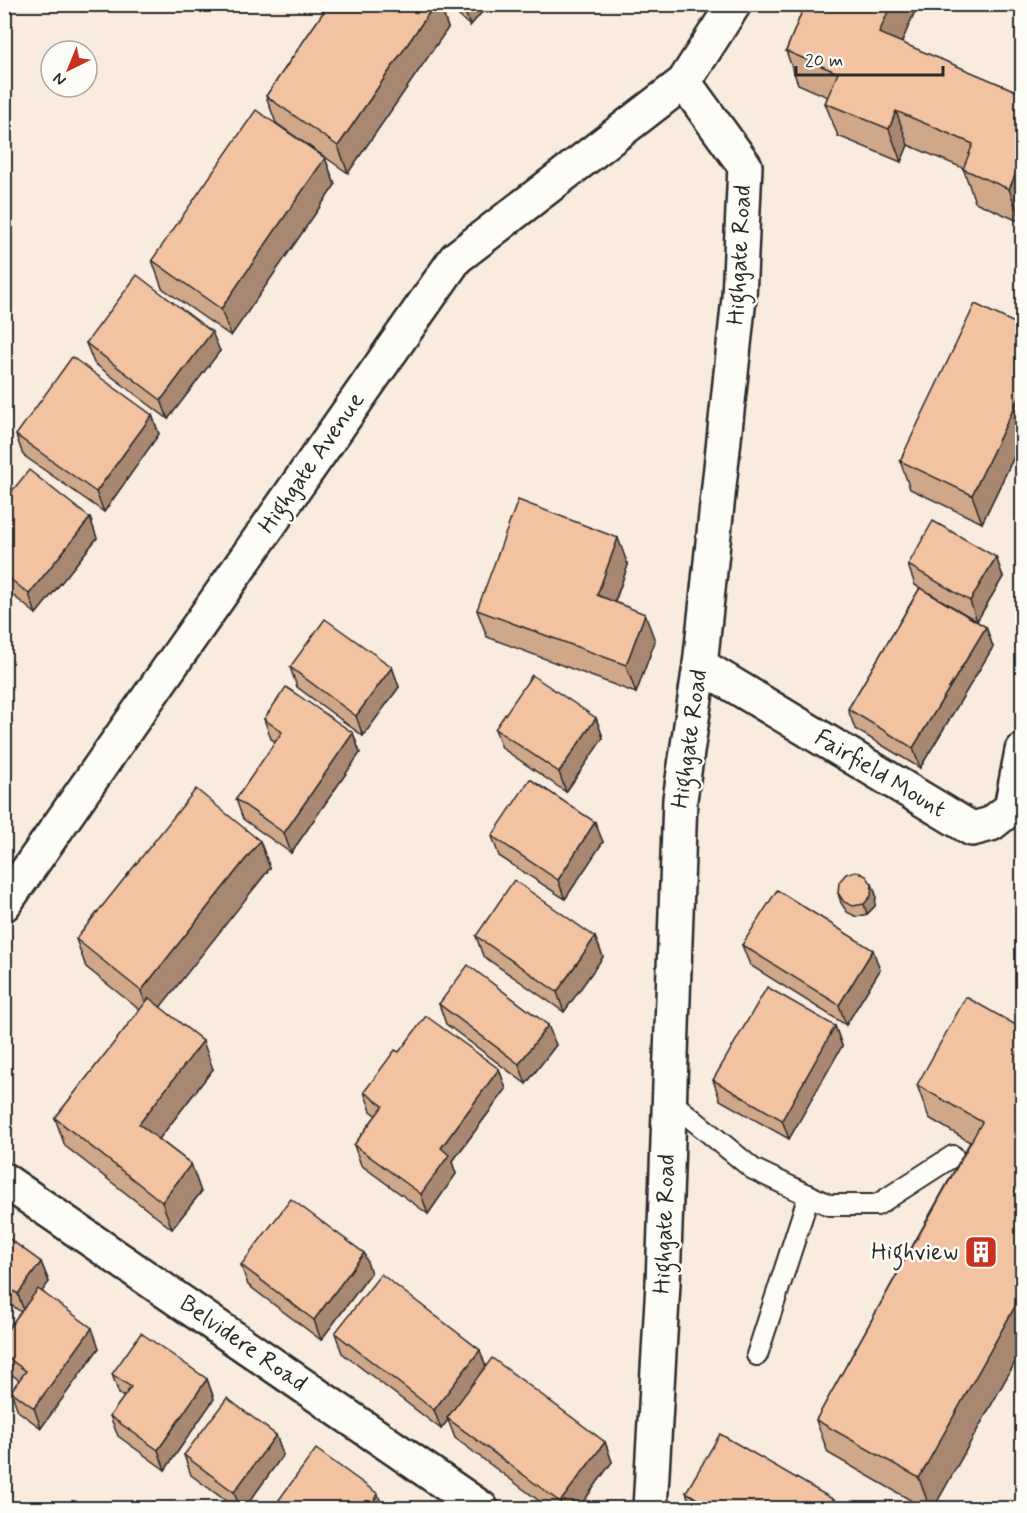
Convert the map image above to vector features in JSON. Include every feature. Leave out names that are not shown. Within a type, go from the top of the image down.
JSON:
[{"type":"street","points":[[684,82],[734,4]]},
{"type":"street","name":"Highgate Road","points":[[650,1509],[663,1283],[680,799],[700,665],[739,298],[745,166],[684,82]]},
{"type":"street","name":"Highgate Avenue","points":[[4,904],[456,258],[684,82]]},
{"type":"street","name":"Fairfield Mount","points":[[700,665],[972,829],[991,824],[1011,808],[1023,751]]},
{"type":"street","name":"Belvidere Road","points":[[4,1180],[481,1509]]},
{"type":"lane","points":[[669,1100],[753,1169],[829,1205],[877,1205],[953,1156]]},
{"type":"lane","points":[[757,1355],[809,1195]]},
{"type":"building","points":[[329,4],[435,4],[338,146],[266,96]]},
{"type":"building","points":[[805,4],[891,4],[879,33],[1023,94],[1023,165],[1020,164],[1009,189],[963,169],[973,144],[896,111],[889,129],[825,103],[838,73],[786,51]]},
{"type":"building","points":[[256,110],[325,158],[221,309],[152,260]]},
{"type":"building","points":[[137,275],[212,332],[161,400],[86,343]]},
{"type":"building","points":[[975,304],[1023,327],[1023,389],[972,495],[900,461]]},
{"type":"building","points":[[72,357],[152,415],[96,492],[16,435]]},
{"type":"building","points":[[29,470],[90,518],[29,594],[4,574],[4,501]]},
{"type":"building","points":[[518,500],[618,538],[597,595],[645,614],[626,665],[477,610]]},
{"type":"building","points":[[933,521],[996,557],[970,601],[908,565]]},
{"type":"building","points":[[920,588],[986,627],[913,748],[848,709]]},
{"type":"building","points":[[325,619],[392,667],[356,716],[290,667]]},
{"type":"building","points":[[532,675],[596,718],[559,772],[495,729]]},
{"type":"building","points":[[286,687],[353,733],[284,833],[236,799],[282,732],[264,719]]},
{"type":"building","points":[[530,779],[595,822],[558,880],[492,836]]},
{"type":"building","points":[[196,789],[260,841],[141,991],[76,939]]},
{"type":"building","points":[[1023,796],[1023,808],[1018,806]]},
{"type":"building","points":[[856,871],[866,876],[872,884],[871,896],[864,904],[853,906],[844,902],[838,893],[839,882],[846,874]]},
{"type":"building","points":[[514,880],[595,937],[557,992],[476,936]]},
{"type":"building","points":[[777,890],[873,950],[839,1005],[742,945]]},
{"type":"building","points":[[468,965],[548,1025],[519,1064],[439,1004]]},
{"type":"building","points":[[767,987],[835,1026],[782,1120],[713,1080]]},
{"type":"building","name":"Highview","points":[[966,997],[1023,1029],[1023,1292],[919,1478],[816,1420],[982,1122],[917,1085]]},
{"type":"building","points":[[149,998],[203,1041],[139,1124],[191,1164],[162,1202],[55,1118]]},
{"type":"building","points":[[426,1016],[499,1069],[441,1148],[449,1155],[421,1194],[354,1145],[383,1106],[364,1092],[395,1050],[399,1052]]},
{"type":"building","points":[[291,1199],[364,1253],[314,1320],[241,1265]]},
{"type":"building","points":[[4,1235],[41,1262],[18,1294],[4,1285]]},
{"type":"building","points":[[381,1274],[480,1350],[434,1410],[335,1333]]},
{"type":"building","points":[[38,1289],[92,1328],[34,1408],[11,1391],[26,1371],[4,1355],[4,1334]]},
{"type":"building","points":[[141,1333],[207,1379],[158,1450],[110,1416],[131,1387],[112,1374]]},
{"type":"building","points":[[492,1358],[605,1442],[560,1502],[447,1418]]},
{"type":"building","points":[[227,1398],[276,1435],[234,1492],[184,1455]]},
{"type":"building","points":[[720,1434],[848,1509],[713,1509],[686,1492]]},
{"type":"building","points":[[316,1449],[378,1494],[368,1509],[273,1508]]},
{"type":"place","name":"Highview","points":[[981,1252]]}]
